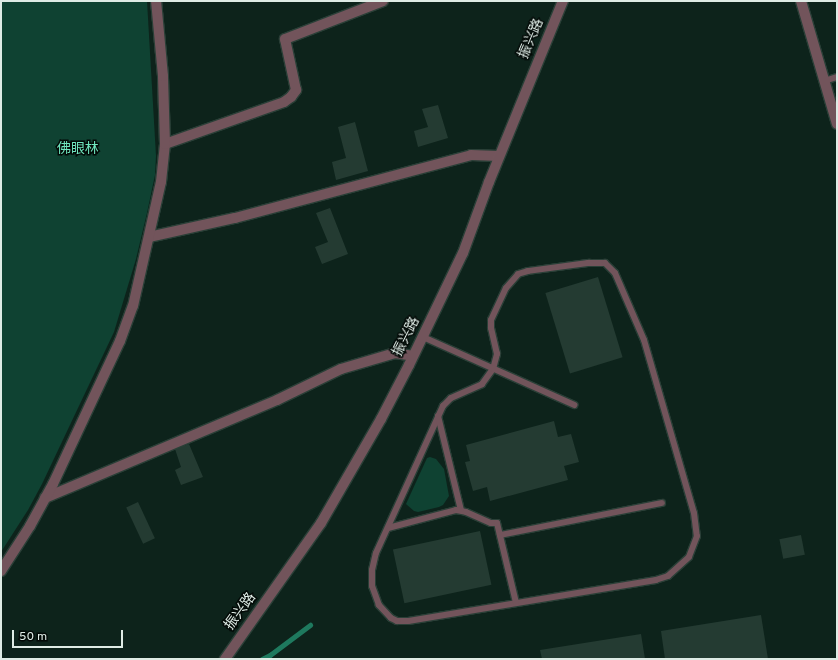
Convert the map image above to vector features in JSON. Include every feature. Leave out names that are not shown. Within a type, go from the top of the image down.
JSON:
[{"type":"street","points":[[1,571],[45,498],[120,341],[132,306],[161,182],[165,144],[163,76],[156,1]]},
{"type":"street","points":[[165,144],[284,102],[291,97],[296,90],[285,39],[383,1]]},
{"type":"street","name":"振兴路","points":[[225,659],[321,523],[381,419],[423,337],[463,253],[499,156],[563,1]]},
{"type":"street","points":[[801,1],[837,124]]},
{"type":"street","points":[[149,237],[235,218],[471,155],[499,156]]},
{"type":"street","points":[[45,498],[277,400],[341,369],[395,353],[413,356]]},
{"type":"lane","points":[[824,81],[837,77]]},
{"type":"lane","points":[[588,263],[605,263],[615,273],[644,340],[694,513],[697,536],[689,557],[668,576],[656,580],[408,621],[397,621],[391,618],[379,605],[375,597],[371,577],[376,553],[438,416],[446,402],[482,384],[494,369],[497,354],[491,328],[491,320],[506,288],[518,274],[528,270],[588,263]]},
{"type":"lane","points":[[423,337],[574,405]]},
{"type":"lane","points":[[438,416],[461,510]]},
{"type":"lane","points":[[500,535],[662,503]]},
{"type":"lane","points":[[388,528],[461,510],[491,523],[497,523],[516,603]]},
{"type":"green space","name":"佛眼林","points":[[1,1],[147,1],[156,156],[155,175],[147,213],[136,259],[114,332],[42,484],[28,510],[1,552]]},
{"type":"green space","points":[[430,457],[436,459],[444,469],[449,496],[443,505],[439,507],[418,512],[414,511],[406,504],[427,458]]},
{"type":"building","points":[[438,105],[448,138],[418,147],[414,131],[428,127],[422,109]]},
{"type":"building","points":[[355,122],[368,171],[336,180],[332,162],[346,158],[338,127]]},
{"type":"building","points":[[330,208],[348,254],[322,264],[315,247],[328,242],[316,213]]},
{"type":"building","points":[[598,277],[623,357],[570,373],[545,293]]},
{"type":"building","points":[[554,421],[558,437],[571,434],[579,462],[564,466],[568,480],[490,501],[487,487],[473,491],[465,462],[470,461],[466,445]]},
{"type":"building","points":[[189,444],[203,477],[181,485],[175,470],[181,467],[175,449]]},
{"type":"building","points":[[138,502],[155,538],[143,544],[126,507]]},
{"type":"building","points":[[480,531],[491,585],[404,603],[393,550]]},
{"type":"building","points":[[801,535],[805,555],[783,559],[779,539]]},
{"type":"building","points":[[761,615],[768,659],[665,659],[661,631]]},
{"type":"building","points":[[641,634],[645,659],[542,659],[540,650]]},
{"type":"waterway","points":[[262,659],[270,655],[310,625]]}]
